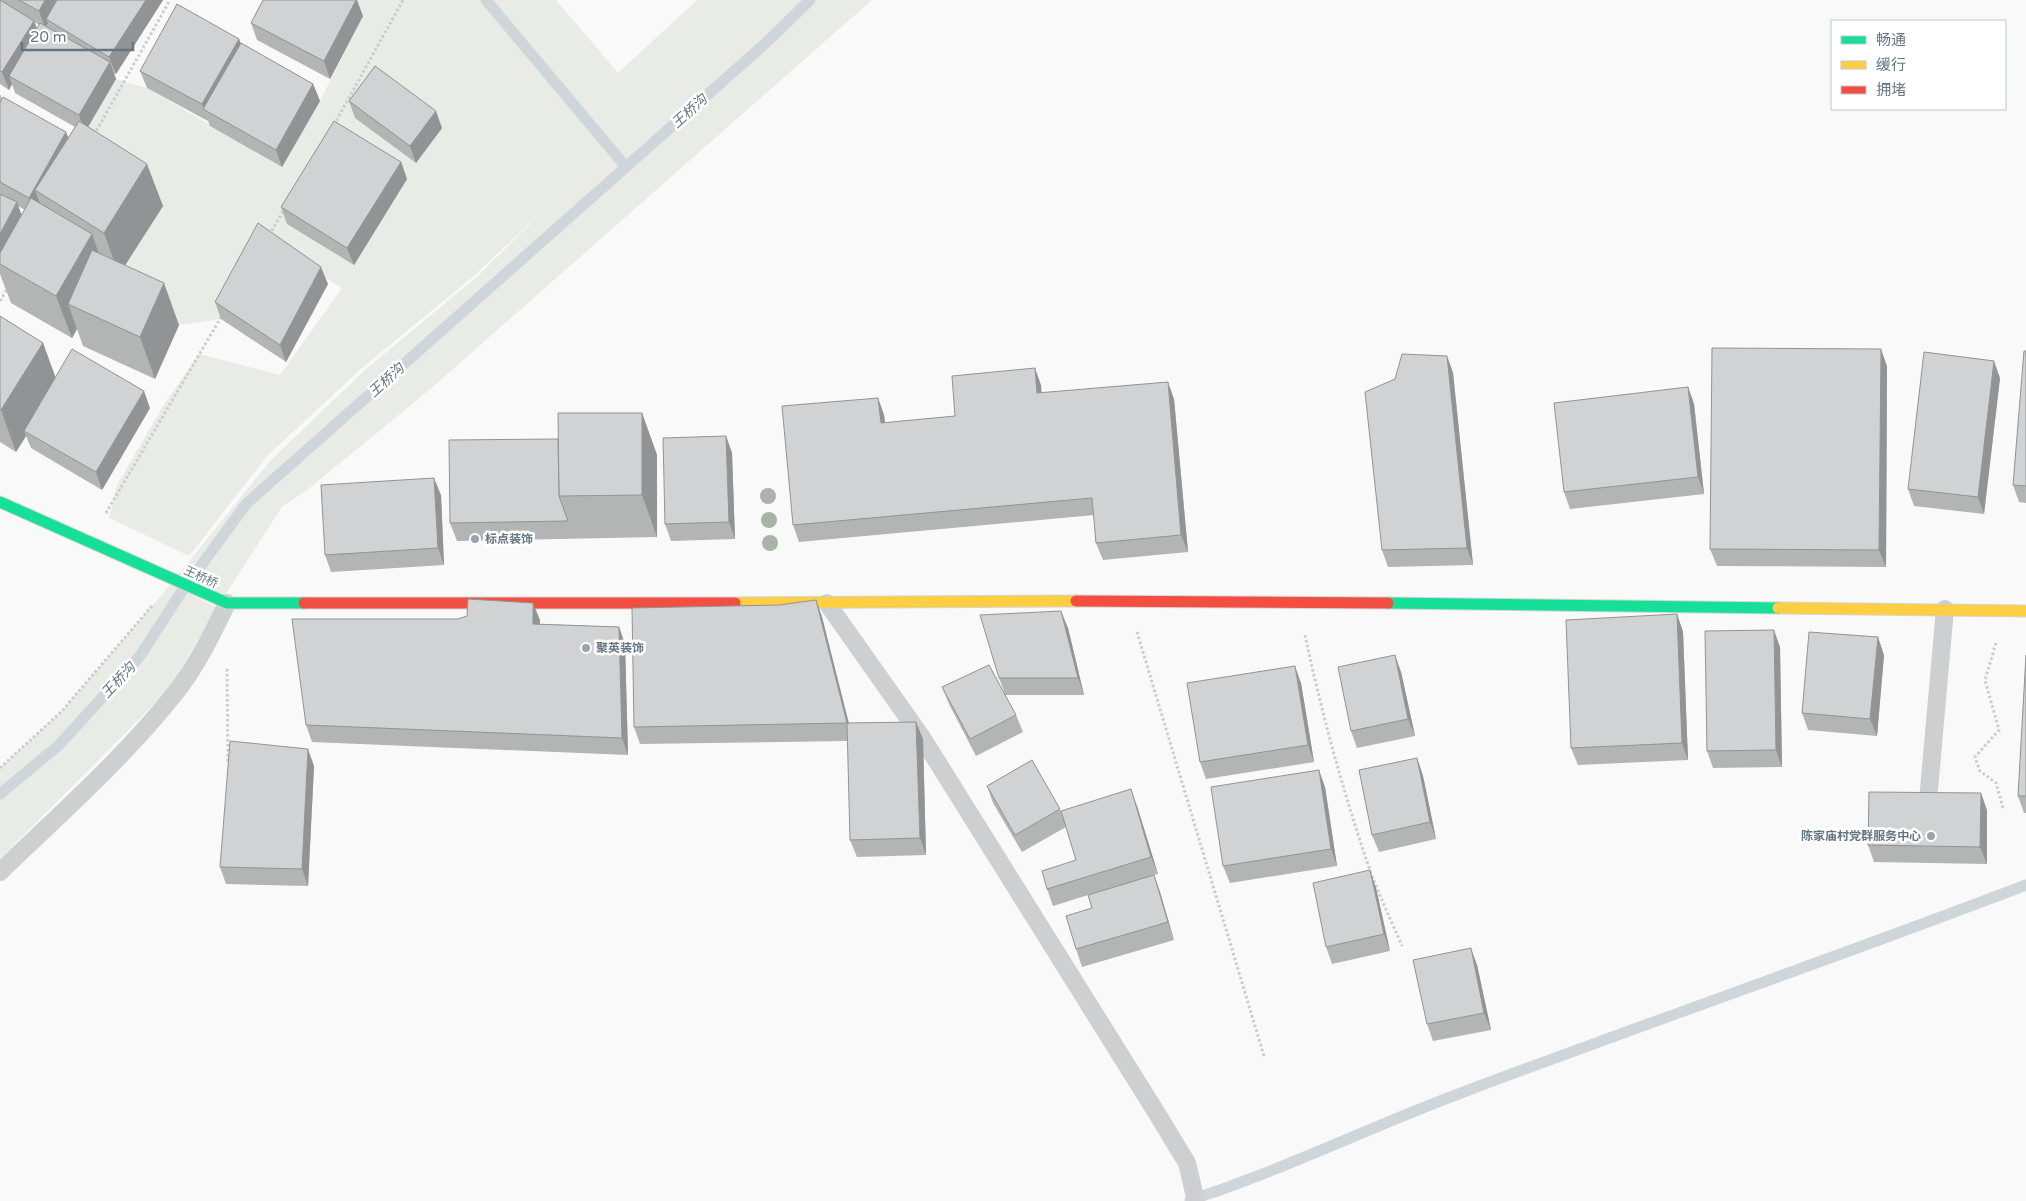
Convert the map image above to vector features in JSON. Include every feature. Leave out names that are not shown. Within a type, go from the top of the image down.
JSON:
[{"type":"street","name":"王桥桥","points":[[0,502],[227,603]]},
{"type":"street","points":[[227,603],[828,603],[1128,600],[2026,611]]},
{"type":"lane","points":[[0,872],[103,773],[176,692],[203,650],[227,603]]},
{"type":"lane","points":[[828,603],[923,739],[1187,1163],[1196,1201]]},
{"type":"lane","points":[[1928,801],[1945,610]]},
{"type":"path","points":[[89,144],[170,0]]},
{"type":"path","points":[[330,131],[403,0]]},
{"type":"path","points":[[266,241],[286,207]]},
{"type":"path","points":[[0,301],[9,285]]},
{"type":"path","points":[[89,542],[226,309]]},
{"type":"path","points":[[0,768],[61,712],[149,611],[164,575]]},
{"type":"path","points":[[1128,600],[1264,1056]]},
{"type":"path","points":[[1298,602],[1317,690],[1342,779],[1368,863],[1402,946]]},
{"type":"path","points":[[1999,634],[1985,680],[1999,730],[1976,757],[1980,771],[1996,783],[2003,808]]},
{"type":"path","points":[[227,663],[228,763]]},
{"type":"shaded area","points":[[333,0],[556,0],[618,73],[697,0],[872,0],[428,391],[307,490],[282,507],[225,595],[178,575],[271,460],[366,369],[479,275],[551,203],[475,275],[363,367],[267,456],[189,556],[109,518],[117,485],[163,406],[199,354],[280,375],[342,288],[264,240],[221,319],[179,325],[107,293],[85,132],[116,79],[147,88],[282,167],[320,101],[363,16]]},
{"type":"shaded area","points":[[171,584],[217,608],[170,688],[0,859],[0,768],[61,712]]},
{"type":"building","points":[[0,0],[34,21],[2,72],[0,71]]},
{"type":"building","points":[[19,0],[45,0],[39,11]]},
{"type":"building","points":[[57,0],[146,0],[109,57],[46,19]]},
{"type":"building","points":[[263,0],[356,0],[324,61],[251,23]]},
{"type":"building","points":[[177,4],[239,39],[202,104],[140,71]]},
{"type":"building","points":[[40,23],[110,62],[79,115],[9,76]]},
{"type":"building","points":[[241,43],[313,84],[276,150],[203,109]]},
{"type":"building","points":[[375,66],[436,111],[410,146],[349,101]]},
{"type":"building","points":[[3,97],[66,132],[29,198],[0,182],[0,103]]},
{"type":"building","points":[[79,121],[147,164],[104,233],[35,190]]},
{"type":"building","points":[[334,121],[401,162],[347,248],[281,207]]},
{"type":"building","points":[[0,194],[17,202],[0,234]]},
{"type":"building","points":[[31,198],[92,234],[56,296],[0,264],[0,253]]},
{"type":"building","points":[[258,223],[321,267],[280,345],[215,302]]},
{"type":"building","points":[[92,250],[164,283],[140,337],[68,304]]},
{"type":"building","points":[[0,316],[43,343],[1,410],[0,410]]},
{"type":"building","points":[[1712,348],[1881,349],[1879,550],[1710,549]]},
{"type":"building","points":[[72,349],[144,391],[96,472],[24,431]]},
{"type":"building","points":[[2024,351],[2026,351],[2026,486],[2013,485]]},
{"type":"building","points":[[1924,352],[1994,361],[1978,497],[1908,489]]},
{"type":"building","points":[[1402,354],[1447,356],[1467,548],[1382,550],[1365,392],[1395,379]]},
{"type":"building","points":[[1035,368],[1037,393],[1168,382],[1181,535],[1096,543],[1092,498],[793,525],[782,406],[878,398],[881,423],[955,416],[952,376]]},
{"type":"building","points":[[1688,387],[1698,477],[1564,492],[1554,403]]},
{"type":"building","points":[[558,413],[642,413],[642,495],[559,496]]},
{"type":"building","points":[[726,436],[729,522],[665,524],[663,438]]},
{"type":"building","points":[[558,439],[559,496],[568,521],[450,523],[449,440]]},
{"type":"building","points":[[434,478],[438,548],[325,555],[321,485]]},
{"type":"building","points":[[468,599],[533,603],[533,624],[619,627],[622,738],[306,725],[292,619],[458,619],[467,616]]},
{"type":"building","points":[[816,600],[847,723],[634,727],[632,608],[779,605]]},
{"type":"building","points":[[1061,611],[1078,678],[999,678],[980,615]]},
{"type":"building","points":[[1677,614],[1682,743],[1571,748],[1566,620]]},
{"type":"building","points":[[1774,630],[1776,750],[1707,751],[1705,631]]},
{"type":"building","points":[[1809,632],[1878,637],[1870,719],[1802,713]]},
{"type":"building","points":[[1395,655],[1408,719],[1351,731],[1338,667]]},
{"type":"building","points":[[2026,655],[2026,796],[2018,796]]},
{"type":"building","points":[[989,665],[1016,715],[970,739],[942,687]]},
{"type":"building","points":[[1295,666],[1308,745],[1200,762],[1187,683]]},
{"type":"building","points":[[916,722],[920,838],[850,840],[847,723]]},
{"type":"building","points":[[230,741],[308,749],[302,869],[220,867]]},
{"type":"building","points":[[1417,758],[1430,822],[1372,835],[1359,770]]},
{"type":"building","points":[[1032,760],[1060,809],[1015,835],[987,786]]},
{"type":"building","points":[[1319,770],[1331,849],[1223,866],[1211,787]]},
{"type":"building","points":[[1131,789],[1151,857],[1047,889],[1042,871],[1076,860],[1061,811]]},
{"type":"building","name":"陈家庙村党群服务中心","points":[[1869,792],[1981,793],[1980,847],[1868,845]]},
{"type":"building","points":[[1370,870],[1384,934],[1326,947],[1313,883]]},
{"type":"building","points":[[1154,875],[1168,922],[1076,949],[1066,916],[1092,908],[1088,895]]},
{"type":"building","points":[[1471,948],[1484,1013],[1427,1024],[1413,960]]},
{"type":"waterway","points":[[486,0],[626,167]]},
{"type":"waterway","name":"王桥沟","points":[[0,794],[59,745],[140,656],[180,594],[247,503],[768,41],[810,0]]},
{"type":"waterway","points":[[1190,1200],[1293,1162],[1461,1093],[2026,885]]},
{"type":"traffic: fast","points":[[0,502],[227,603],[304,603]]},
{"type":"traffic: fast","points":[[1388,603],[1778,608]]},
{"type":"traffic: slow","points":[[735,603],[1076,601]]},
{"type":"traffic: slow","points":[[1778,608],[2026,611]]},
{"type":"traffic: jam","points":[[1076,601],[1388,603]]},
{"type":"traffic: jam","points":[[304,603],[735,603]]},
{"type":"place","name":"标点装饰","points":[[475,539]]},
{"type":"place","name":"聚英装饰","points":[[586,648]]},
{"type":"place","name":"陈家庙村党群服务中心","points":[[1931,836]]}]
